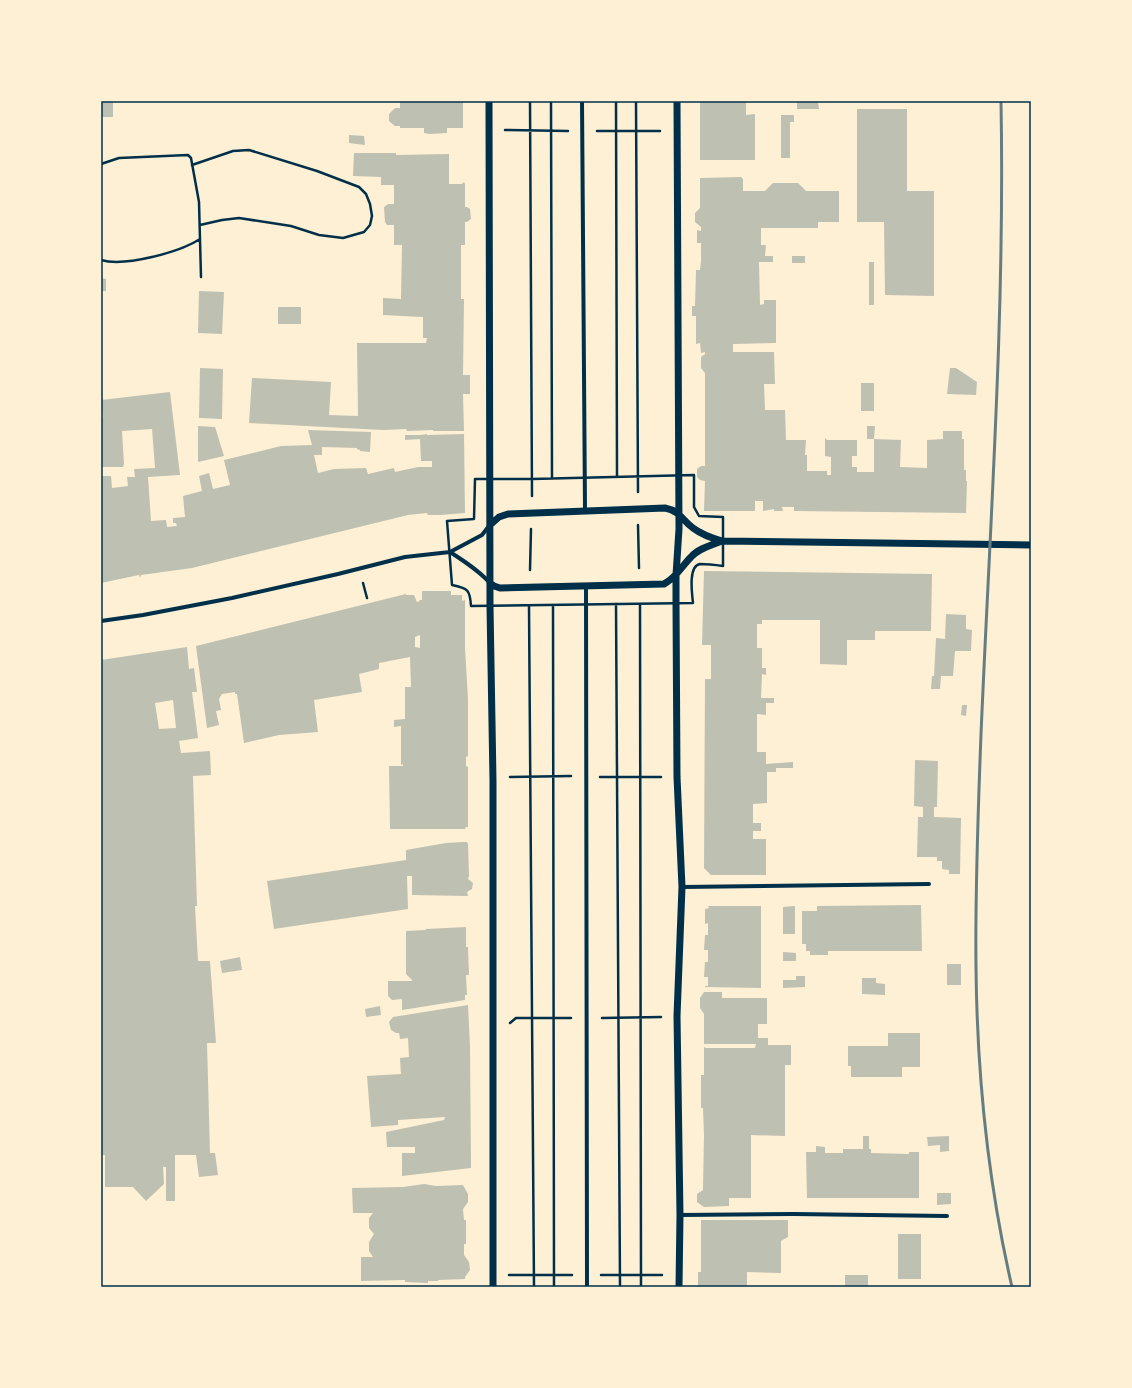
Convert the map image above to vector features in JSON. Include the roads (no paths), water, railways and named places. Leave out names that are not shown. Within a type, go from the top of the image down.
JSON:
[{"type":"street","points":[[489,101],[490,583],[493,781],[493,1287]]},
{"type":"street","points":[[582,101],[585,510]]},
{"type":"street","points":[[676,101],[679,514],[676,575],[677,777],[682,887],[677,1016],[680,1215],[679,1287]]},
{"type":"street","points":[[101,621],[143,615],[232,598],[405,557],[450,552],[482,535],[499,517],[508,514],[665,508],[679,514],[692,527],[705,536],[722,541],[1031,545]]},
{"type":"street","points":[[450,552],[477,570],[494,586],[500,588],[664,584],[670,581],[692,556],[702,549],[722,541]]},
{"type":"street","points":[[586,585],[587,1287]]},
{"type":"street","points":[[682,887],[929,884]]},
{"type":"street","points":[[680,1215],[793,1214],[947,1216]]},
{"type":"railway","points":[[1001,101],[1002,180],[999,338],[981,734],[976,880],[976,967],[979,1047],[985,1128],[996,1208],[1012,1287]]}]
